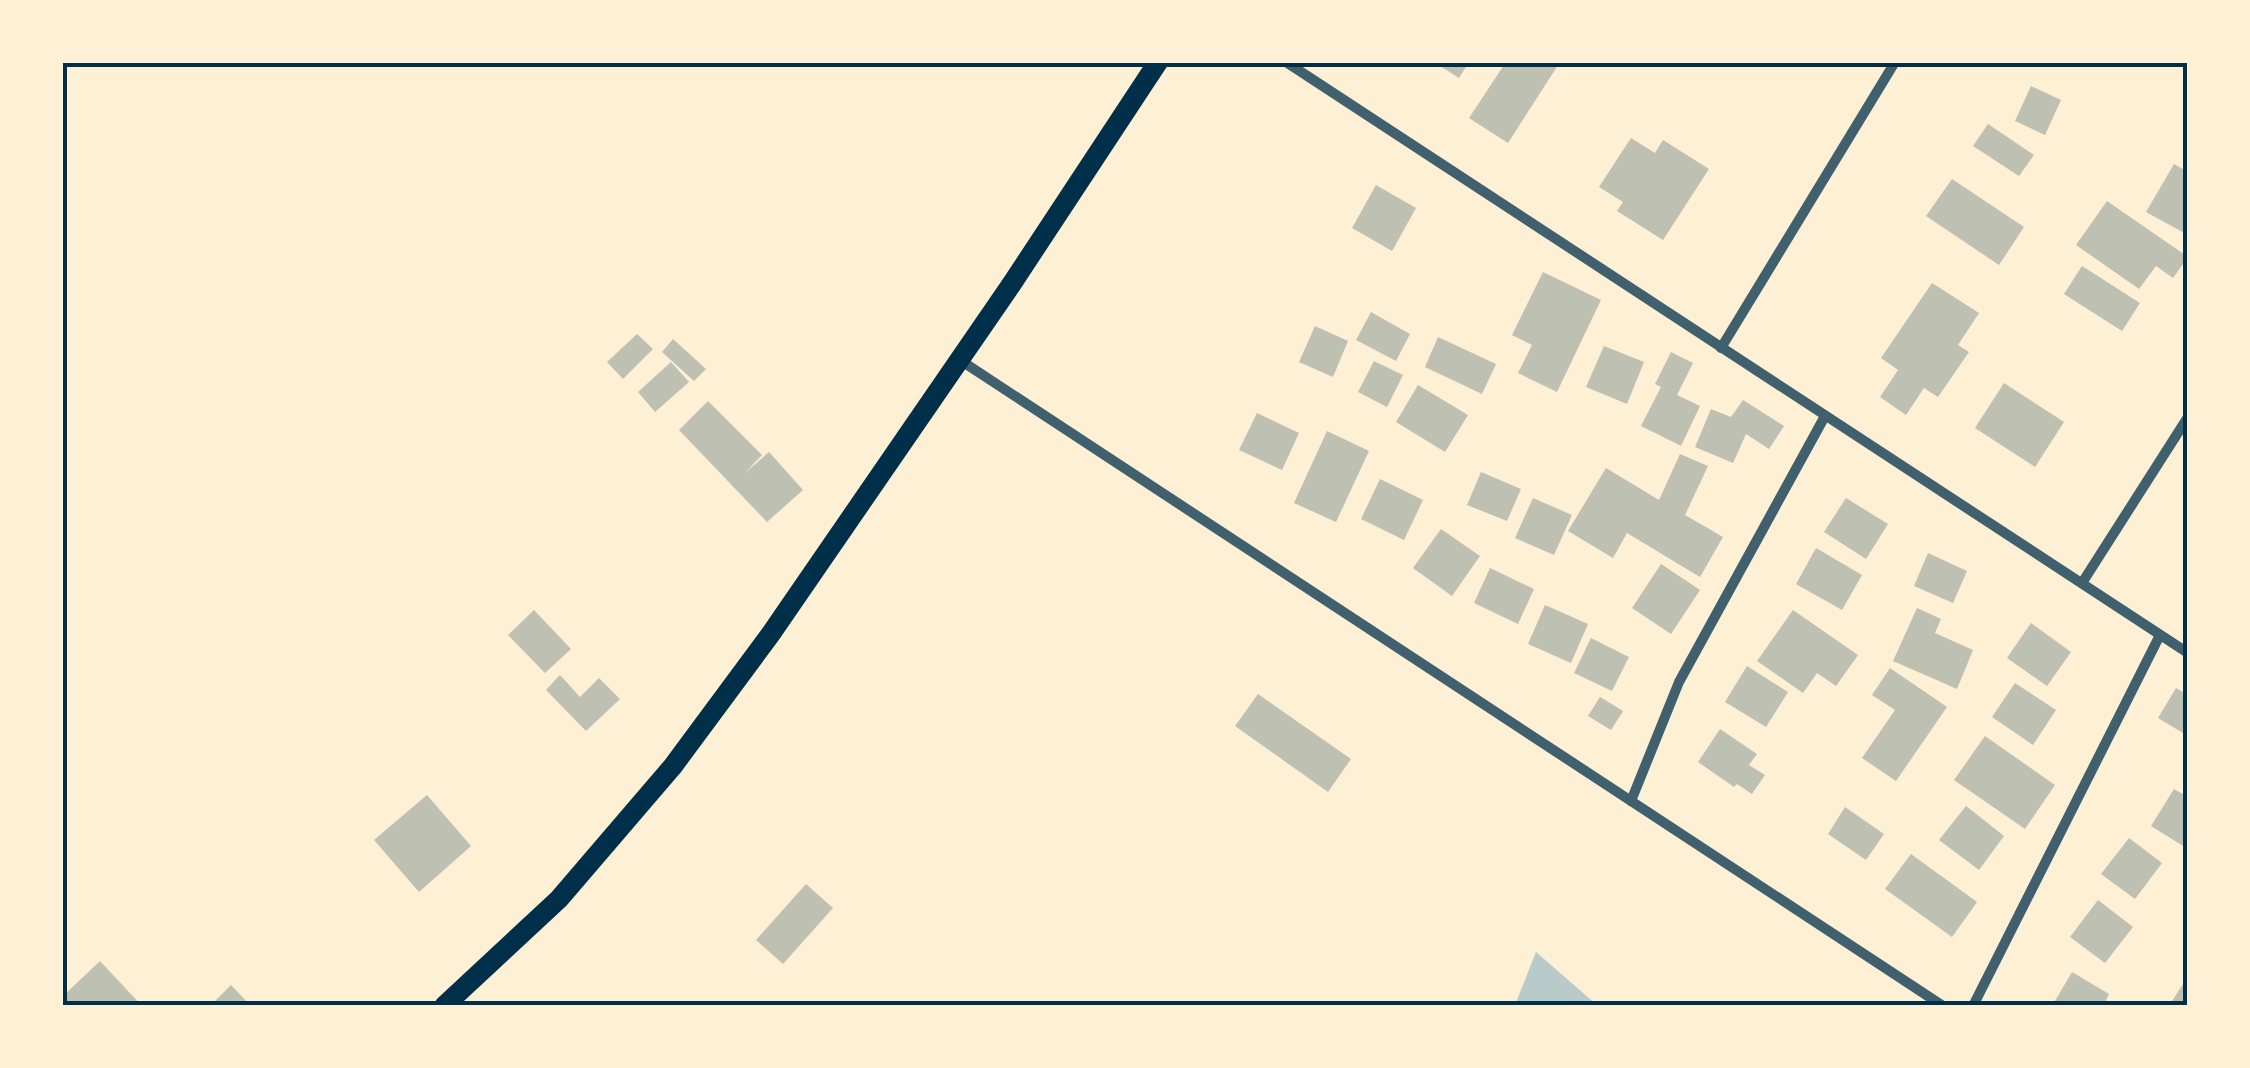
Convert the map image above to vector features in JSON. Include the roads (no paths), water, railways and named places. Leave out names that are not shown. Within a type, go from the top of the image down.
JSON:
[{"type":"main road","points":[[444,1006],[559,899],[673,766],[770,634],[960,360],[1158,62]]},
{"type":"street","points":[[1286,62],[2188,653]]},
{"type":"street","points":[[1722,348],[1895,62]]},
{"type":"street","points":[[960,360],[1943,1006]]},
{"type":"street","points":[[1631,801],[1678,682],[1825,416]]},
{"type":"street","points":[[2082,584],[2188,417]]},
{"type":"street","points":[[1973,1006],[2160,634]]}]
